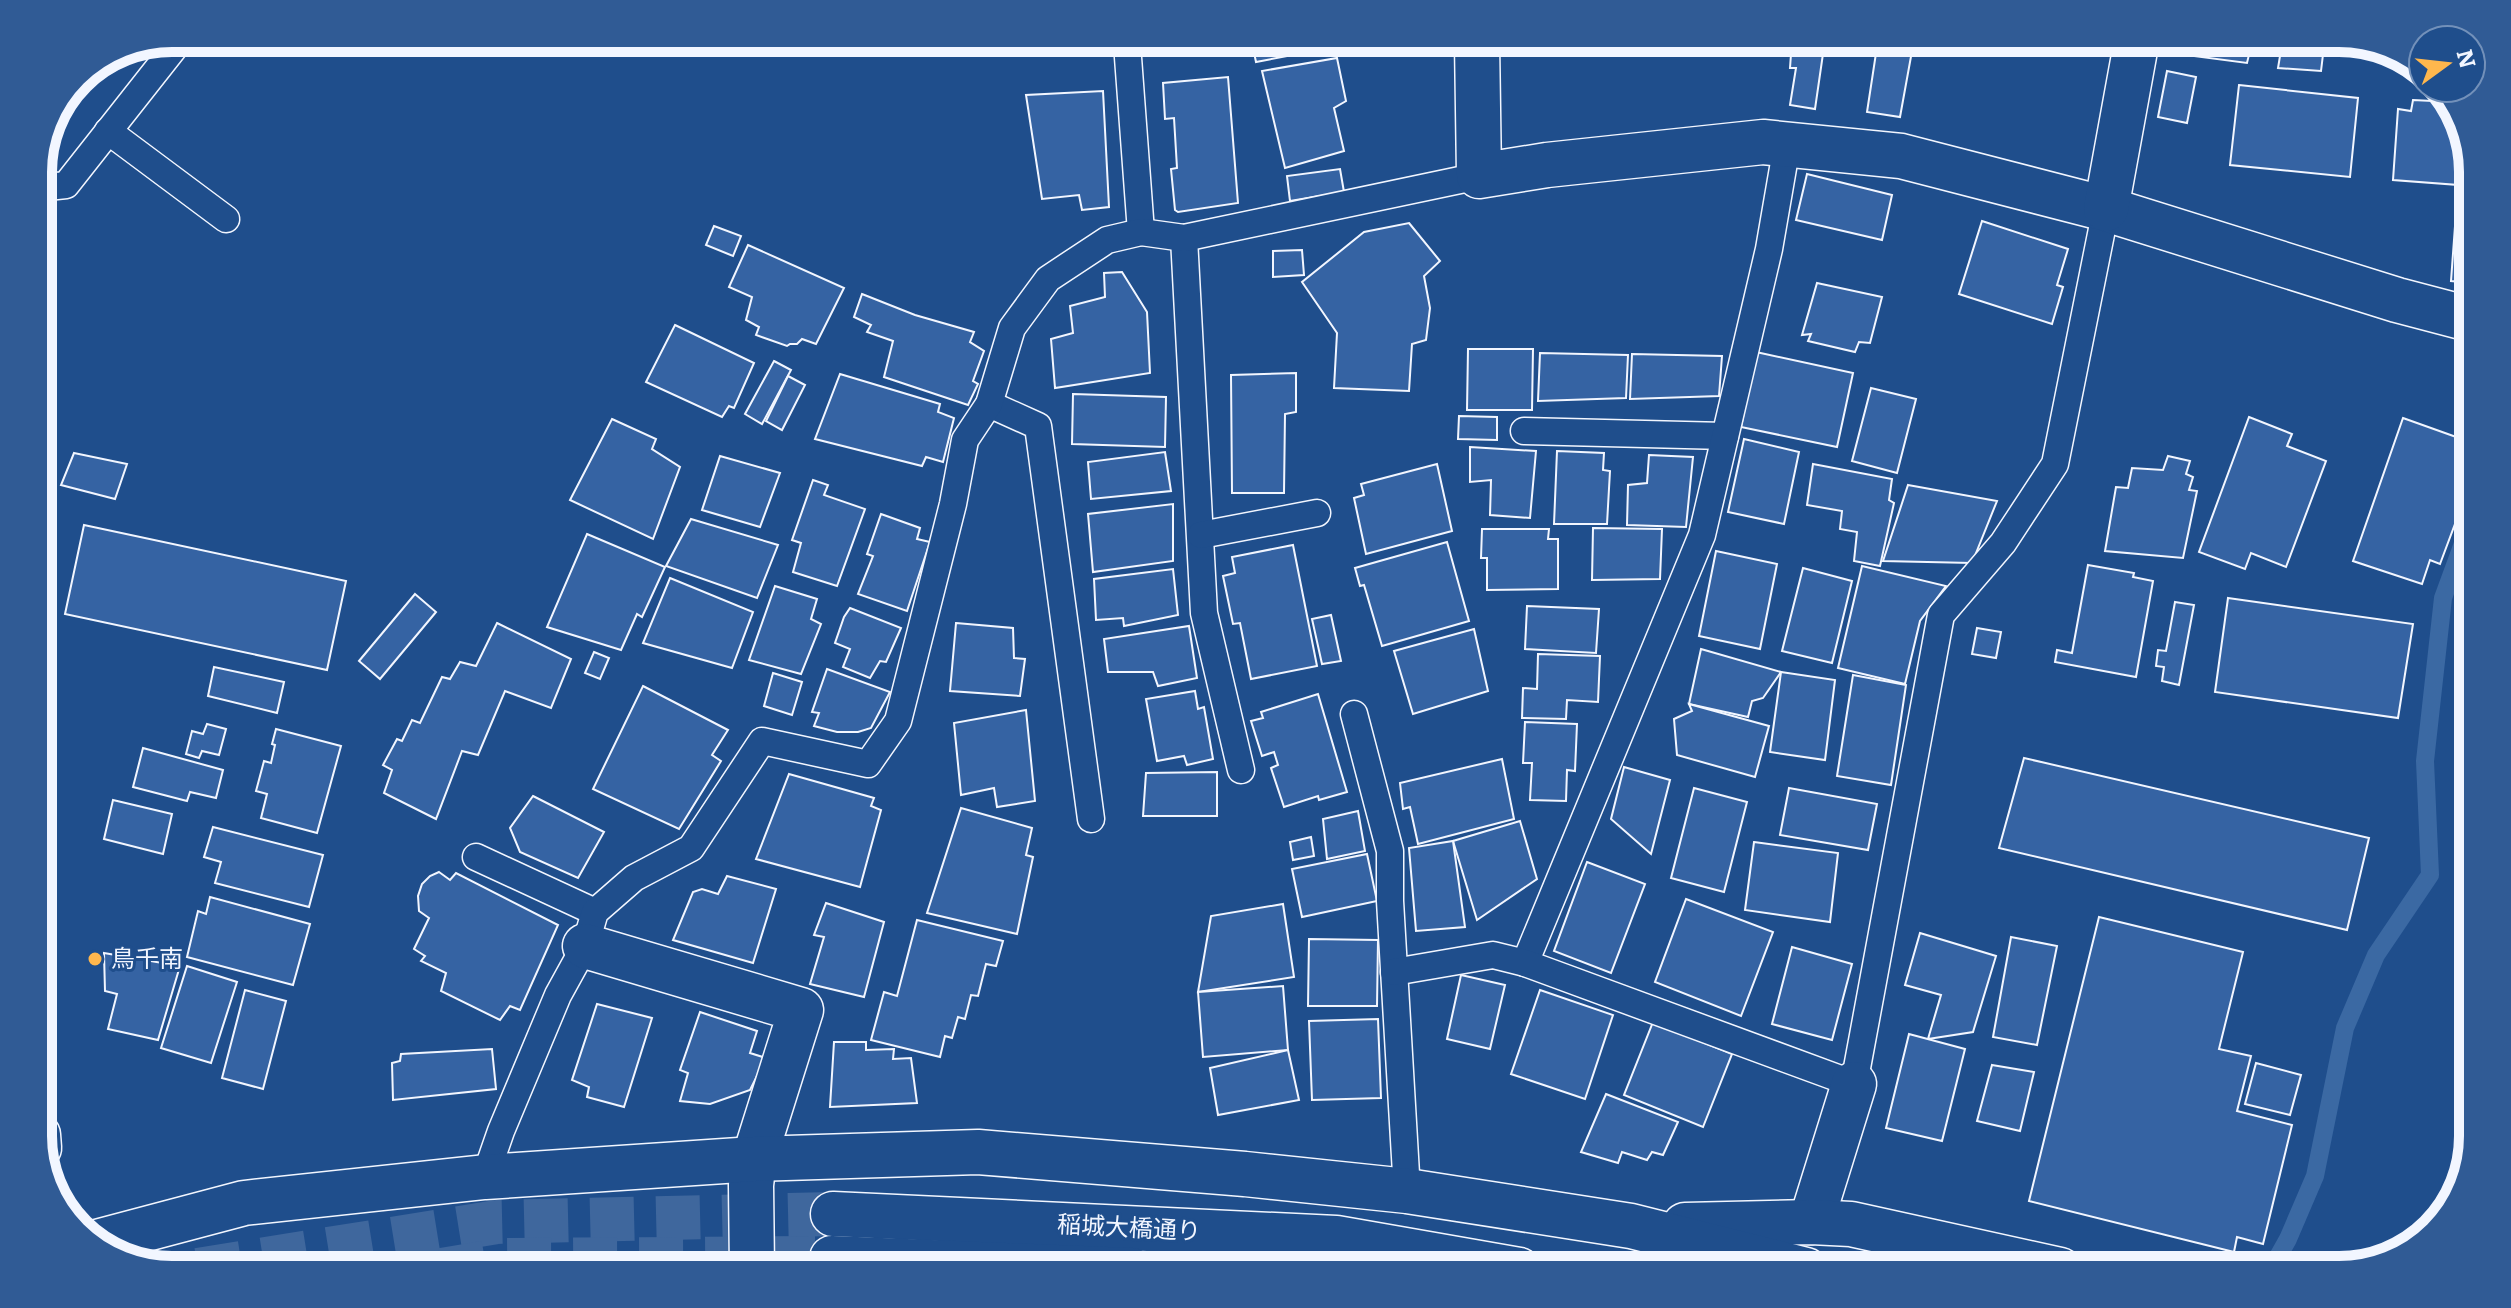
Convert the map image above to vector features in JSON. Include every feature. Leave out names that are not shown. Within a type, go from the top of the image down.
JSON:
[{"type":"main road","points":[[1477,52],[1479,176],[1547,165],[1763,142],[1901,156],[2106,209],[2397,300],[2459,316]]},
{"type":"main road","points":[[2106,209],[2135,52]]},
{"type":"main road","points":[[590,929],[801,1010],[754,1159],[751,1185],[752,1256]]},
{"type":"main road","points":[[1811,1222],[1854,1084]]},
{"type":"main road","points":[[110,1239],[244,1203],[485,1177],[754,1159],[978,1152],[1407,1191],[1631,1226],[1750,1256]]},
{"type":"main road","name":"稲城大橋通り","points":[[833,1214],[1336,1238],[1439,1256]]},
{"type":"main road","points":[[1631,1226],[1851,1224],[1996,1256]]},
{"type":"lane","points":[[52,186],[66,185],[171,52]]},
{"type":"lane","points":[[1128,52],[1141,232]]},
{"type":"lane","points":[[108,131],[226,219]]},
{"type":"lane","points":[[1525,963],[1702,535],[1769,249],[1787,145]]},
{"type":"lane","points":[[485,1177],[558,995],[590,929],[634,878],[691,848],[762,741],[868,764],[898,721],[953,504],[965,440],[989,404],[1012,328],[1048,279],[1107,240],[1141,232],[1184,238],[1479,176]]},
{"type":"lane","points":[[1394,972],[1493,955],[1525,963],[1854,1084],[1941,615],[2003,543],[2055,464],[2106,209]]},
{"type":"lane","points":[[1184,238],[1204,613],[1241,770]]},
{"type":"lane","points":[[989,404],[1038,426],[1091,819]]},
{"type":"lane","points":[[1524,431],[1725,436]]},
{"type":"lane","points":[[1201,535],[1317,513]]},
{"type":"lane","points":[[1354,714],[1390,851],[1407,1191]]},
{"type":"lane","points":[[476,857],[590,929]]},
{"type":"building","points":[[1254,52],[1309,52],[1256,62]]},
{"type":"building","points":[[1791,52],[1823,52],[1815,109],[1790,105],[1796,68],[1790,68]]},
{"type":"building","points":[[1876,52],[1912,52],[1900,117],[1867,112]]},
{"type":"building","points":[[2178,52],[2250,52],[2247,63]]},
{"type":"building","points":[[2281,52],[2323,52],[2321,71],[2278,68]]},
{"type":"building","points":[[1337,58],[1346,101],[1334,108],[1344,151],[1285,168],[1262,71]]},
{"type":"building","points":[[2167,71],[2196,77],[2187,123],[2158,117]]},
{"type":"building","points":[[1228,77],[1238,203],[1178,212],[1175,210],[1171,169],[1177,168],[1174,118],[1165,119],[1163,83]]},
{"type":"building","points":[[2239,85],[2358,98],[2350,177],[2230,165]]},
{"type":"building","points":[[1103,91],[1109,207],[1082,210],[1079,195],[1042,199],[1026,95]]},
{"type":"building","points":[[2412,104],[2437,104],[2453,134],[2459,165],[2459,282],[2451,281],[2458,185],[2393,180],[2398,109],[2411,111]]},
{"type":"building","points":[[1340,169],[1344,192],[1290,201],[1287,176]]},
{"type":"building","points":[[1807,174],[1892,195],[1882,240],[1796,220]]},
{"type":"building","points":[[1982,221],[2068,249],[2057,285],[2063,287],[2052,324],[1959,294]]},
{"type":"building","points":[[1409,223],[1440,261],[1424,276],[1430,308],[1426,340],[1412,344],[1409,391],[1334,388],[1337,333],[1302,282],[1364,232]]},
{"type":"building","points":[[714,226],[741,236],[733,256],[706,245]]},
{"type":"building","points":[[748,245],[844,288],[816,344],[802,339],[797,344],[787,346],[756,335],[759,327],[746,320],[752,297],[729,287]]},
{"type":"building","points":[[1302,250],[1304,275],[1273,277],[1273,251]]},
{"type":"building","points":[[1122,272],[1147,312],[1150,373],[1055,388],[1051,339],[1073,333],[1070,306],[1105,297],[1104,273]]},
{"type":"building","points":[[1817,283],[1882,297],[1870,343],[1859,342],[1855,352],[1808,341],[1811,334],[1802,335]]},
{"type":"building","points":[[862,294],[915,315],[974,332],[970,342],[984,351],[973,381],[978,384],[968,405],[884,377],[893,341],[867,332],[871,325],[854,317]]},
{"type":"building","points":[[675,325],[754,363],[734,408],[729,406],[722,417],[646,382]]},
{"type":"building","points":[[1468,349],[1533,349],[1532,410],[1467,410]]},
{"type":"building","points":[[1756,352],[1853,373],[1837,447],[1741,427]]},
{"type":"building","points":[[1540,353],[1628,355],[1626,398],[1538,401]]},
{"type":"building","points":[[1632,354],[1722,356],[1719,396],[1630,399]]},
{"type":"building","points":[[774,361],[791,370],[762,424],[745,414]]},
{"type":"building","points":[[1296,373],[1296,412],[1285,414],[1284,493],[1232,493],[1231,375]]},
{"type":"building","points":[[840,374],[940,404],[938,412],[954,418],[943,462],[926,457],[922,466],[815,439]]},
{"type":"building","points":[[788,376],[805,385],[782,430],[766,421]]},
{"type":"building","points":[[1871,388],[1916,399],[1897,473],[1852,461]]},
{"type":"building","points":[[1073,394],[1166,397],[1165,447],[1072,444]]},
{"type":"building","points":[[1459,416],[1497,417],[1497,440],[1458,439]]},
{"type":"building","points":[[2249,417],[2292,434],[2287,446],[2326,461],[2286,567],[2251,553],[2245,569],[2199,552]]},
{"type":"building","points":[[2403,418],[2459,438],[2459,513],[2440,564],[2430,560],[2422,584],[2353,561]]},
{"type":"building","points":[[612,419],[656,439],[652,449],[680,467],[653,539],[570,500]]},
{"type":"building","points":[[1744,439],[1799,452],[1784,524],[1728,512]]},
{"type":"building","points":[[1470,447],[1536,451],[1530,518],[1490,515],[1491,480],[1470,482]]},
{"type":"building","points":[[1557,451],[1604,453],[1603,470],[1610,471],[1607,524],[1554,524]]},
{"type":"building","points":[[1165,452],[1171,491],[1091,499],[1088,462]]},
{"type":"building","points":[[74,453],[127,464],[115,499],[61,485]]},
{"type":"building","points":[[1649,455],[1693,457],[1686,527],[1627,525],[1628,485],[1647,483]]},
{"type":"building","points":[[720,456],[780,473],[760,527],[702,510]]},
{"type":"building","points":[[2168,456],[2190,461],[2186,474],[2193,477],[2189,490],[2197,491],[2183,558],[2105,551],[2116,487],[2128,488],[2132,468],[2163,470]]},
{"type":"building","points":[[1437,464],[1452,531],[1366,554],[1354,498],[1364,495],[1361,484]]},
{"type":"building","points":[[1813,464],[1892,479],[1889,500],[1894,503],[1880,566],[1854,561],[1857,532],[1840,529],[1842,511],[1807,505]]},
{"type":"building","points":[[813,480],[828,485],[824,495],[865,509],[837,586],[793,572],[801,543],[792,540]]},
{"type":"building","points":[[1908,485],[1997,501],[1972,563],[1883,561]]},
{"type":"building","points":[[1173,504],[1173,561],[1093,572],[1088,514]]},
{"type":"building","points":[[881,514],[920,528],[917,539],[930,542],[907,611],[858,594],[873,556],[867,554]]},
{"type":"building","points":[[691,519],[778,545],[757,598],[666,566]]},
{"type":"building","points":[[84,525],[346,581],[327,670],[65,614]]},
{"type":"building","points":[[1593,528],[1662,529],[1660,579],[1592,580]]},
{"type":"building","points":[[1482,529],[1549,529],[1548,539],[1558,539],[1558,589],[1487,590],[1487,558],[1481,558]]},
{"type":"building","points":[[587,534],[665,567],[642,617],[637,614],[621,650],[547,627]]},
{"type":"building","points":[[1447,542],[1469,621],[1382,646],[1364,585],[1360,586],[1355,568]]},
{"type":"building","points":[[1293,545],[1317,666],[1251,679],[1240,623],[1233,624],[1223,576],[1235,573],[1232,557]]},
{"type":"building","points":[[1716,551],[1777,564],[1760,649],[1699,636]]},
{"type":"building","points":[[2088,565],[2134,573],[2133,577],[2153,581],[2136,677],[2055,662],[2057,650],[2072,653]]},
{"type":"building","points":[[1862,566],[1946,586],[1920,621],[1905,684],[1838,668]]},
{"type":"building","points":[[1803,568],[1852,581],[1832,663],[1782,651]]},
{"type":"building","points":[[1173,569],[1178,615],[1124,626],[1123,618],[1096,620],[1094,579]]},
{"type":"building","points":[[670,578],[753,612],[732,668],[643,643]]},
{"type":"building","points":[[775,586],[817,599],[811,619],[821,624],[801,674],[749,660]]},
{"type":"building","points":[[415,594],[436,612],[380,679],[359,661]]},
{"type":"building","points":[[2228,598],[2413,624],[2398,718],[2215,692]]},
{"type":"building","points":[[2175,602],[2194,605],[2179,685],[2162,681],[2164,667],[2156,666],[2158,650],[2166,651]]},
{"type":"building","points":[[1527,606],[1599,609],[1596,653],[1525,649]]},
{"type":"building","points":[[850,608],[901,628],[886,662],[880,661],[870,678],[843,667],[850,649],[835,643]]},
{"type":"building","points":[[1331,615],[1341,661],[1322,664],[1312,619]]},
{"type":"building","points":[[497,623],[571,659],[551,708],[505,691],[478,755],[462,751],[436,819],[384,793],[392,770],[383,765],[397,739],[402,741],[412,720],[420,723],[442,677],[450,679],[460,662],[476,666]]},
{"type":"building","points":[[956,623],[1013,628],[1014,658],[1025,659],[1020,696],[950,691]]},
{"type":"building","points":[[1189,626],[1197,678],[1158,686],[1153,672],[1108,672],[1104,639]]},
{"type":"building","points":[[1977,628],[2001,632],[1996,658],[1972,654]]},
{"type":"building","points":[[1474,629],[1488,691],[1413,714],[1394,651]]},
{"type":"building","points":[[1701,649],[1781,672],[1763,698],[1752,701],[1748,717],[1689,704]]},
{"type":"building","points":[[594,652],[609,658],[600,679],[585,673]]},
{"type":"building","points":[[1538,654],[1600,656],[1598,702],[1567,700],[1566,719],[1522,718],[1523,688],[1537,689]]},
{"type":"building","points":[[214,667],[284,682],[277,713],[208,696]]},
{"type":"building","points":[[827,669],[890,692],[871,728],[858,732],[837,732],[814,726],[819,713],[812,712]]},
{"type":"building","points":[[1781,672],[1835,680],[1825,760],[1770,752]]},
{"type":"building","points":[[773,673],[802,682],[792,715],[764,706]]},
{"type":"building","points":[[1853,675],[1906,685],[1891,785],[1837,776]]},
{"type":"building","points":[[643,686],[728,730],[712,755],[721,761],[679,829],[593,789]]},
{"type":"building","points":[[1195,691],[1198,709],[1204,707],[1213,759],[1187,765],[1184,756],[1157,761],[1146,699]]},
{"type":"building","points":[[1318,694],[1347,792],[1319,800],[1318,796],[1284,807],[1271,768],[1278,765],[1274,752],[1262,756],[1251,721],[1263,718],[1261,712]]},
{"type":"building","points":[[1689,704],[1769,726],[1755,777],[1677,755],[1674,719],[1692,711]]},
{"type":"building","points":[[1026,710],[1035,801],[997,807],[994,788],[961,795],[954,723]]},
{"type":"building","points":[[1525,722],[1577,724],[1575,771],[1567,770],[1566,801],[1530,800],[1532,763],[1523,763]]},
{"type":"building","points":[[207,724],[226,729],[219,755],[202,751],[199,758],[186,754],[192,731],[203,734]]},
{"type":"building","points":[[276,729],[341,746],[317,833],[261,818],[267,794],[256,791],[264,761],[271,763]]},
{"type":"building","points":[[143,748],[223,770],[216,798],[190,792],[187,801],[133,787]]},
{"type":"building","points":[[2024,758],[2369,838],[2347,930],[1999,848]]},
{"type":"building","points":[[1502,759],[1514,819],[1418,844],[1410,807],[1403,809],[1400,783]]},
{"type":"building","points":[[1624,767],[1670,780],[1651,854],[1611,819]]},
{"type":"building","points":[[1217,772],[1217,816],[1143,816],[1146,773]]},
{"type":"building","points":[[789,774],[874,798],[871,806],[881,810],[860,887],[756,859]]},
{"type":"building","points":[[1694,788],[1747,802],[1724,892],[1671,878]]},
{"type":"building","points":[[1789,788],[1877,804],[1868,850],[1780,835]]},
{"type":"building","points":[[533,796],[604,832],[578,878],[520,852],[510,828]]},
{"type":"building","points":[[113,800],[172,814],[163,854],[104,839]]},
{"type":"building","points":[[961,808],[1032,828],[1026,855],[1033,857],[1017,934],[927,913]]},
{"type":"building","points":[[1358,811],[1365,851],[1327,859],[1323,819]]},
{"type":"building","points":[[1520,821],[1537,879],[1477,920],[1453,841]]},
{"type":"building","points":[[213,827],[323,855],[309,907],[215,883],[221,862],[204,857]]},
{"type":"building","points":[[1311,837],[1314,856],[1293,860],[1290,842]]},
{"type":"building","points":[[1453,841],[1465,927],[1416,931],[1409,848]]},
{"type":"building","points":[[1754,842],[1838,853],[1830,922],[1745,910]]},
{"type":"building","points":[[1367,854],[1377,901],[1302,917],[1292,869]]},
{"type":"building","points":[[1587,862],[1645,884],[1611,973],[1554,951]]},
{"type":"building","points":[[439,872],[450,880],[456,873],[558,925],[520,1010],[510,1006],[500,1020],[441,991],[446,973],[421,961],[425,956],[414,949],[429,918],[419,911],[418,896],[422,884]]},
{"type":"building","points":[[727,876],[776,889],[753,963],[673,940],[693,892],[702,889],[718,894]]},
{"type":"building","points":[[210,897],[310,924],[293,985],[187,957],[198,911],[206,914]]},
{"type":"building","points":[[1686,899],[1773,932],[1741,1016],[1655,982]]},
{"type":"building","points":[[826,903],[884,922],[864,997],[810,984],[824,937],[814,935]]},
{"type":"building","points":[[1283,904],[1294,977],[1198,992],[1211,916]]},
{"type":"building","points":[[2099,917],[2243,952],[2219,1049],[2251,1056],[2237,1111],[2292,1125],[2263,1244],[2237,1237],[2234,1252],[2029,1201]]},
{"type":"building","points":[[917,920],[1003,941],[996,966],[986,964],[978,996],[971,995],[965,1019],[958,1017],[952,1038],[945,1036],[940,1057],[871,1040],[884,992],[897,996]]},
{"type":"building","points":[[1920,933],[1996,956],[1973,1032],[1928,1039],[1941,995],[1905,985]]},
{"type":"building","points":[[2011,937],[2057,946],[2037,1045],[1993,1037]]},
{"type":"building","points":[[1309,939],[1378,940],[1377,1006],[1308,1006]]},
{"type":"building","points":[[1792,947],[1852,964],[1832,1040],[1772,1024]]},
{"type":"building","points":[[104,953],[180,966],[158,1040],[108,1029],[117,994],[105,991]]},
{"type":"building","points":[[187,966],[237,982],[211,1063],[161,1048]]},
{"type":"building","points":[[1461,975],[1505,985],[1490,1049],[1447,1039]]},
{"type":"building","points":[[1283,986],[1288,1050],[1203,1057],[1198,992]]},
{"type":"building","points":[[245,990],[286,1001],[263,1089],[222,1078]]},
{"type":"building","points":[[1540,990],[1613,1015],[1585,1099],[1511,1074]]},
{"type":"building","points":[[597,1004],[652,1018],[624,1107],[587,1097],[589,1087],[572,1080]]},
{"type":"building","points":[[700,1012],[757,1031],[750,1053],[766,1058],[750,1090],[710,1104],[680,1101],[688,1073],[680,1070]]},
{"type":"building","points":[[1378,1019],[1381,1098],[1312,1100],[1309,1021]]},
{"type":"building","points":[[1653,1022],[1732,1054],[1703,1127],[1624,1095]]},
{"type":"building","points":[[1909,1034],[1965,1049],[1942,1141],[1886,1128]]},
{"type":"building","points":[[834,1042],[866,1042],[866,1050],[894,1049],[893,1059],[911,1058],[917,1103],[830,1107]]},
{"type":"building","points":[[492,1049],[496,1089],[393,1100],[392,1063],[400,1061],[401,1054]]},
{"type":"building","points":[[1288,1050],[1299,1100],[1218,1115],[1210,1068]]},
{"type":"building","points":[[2256,1063],[2301,1075],[2290,1115],[2245,1104]]},
{"type":"building","points":[[1992,1065],[2034,1072],[2020,1131],[1977,1121]]},
{"type":"building","points":[[1606,1094],[1678,1122],[1663,1155],[1652,1152],[1647,1160],[1622,1152],[1618,1163],[1581,1152]]},
{"type":"waterway","points":[[2278,1256],[2315,1176],[2345,1028],[2376,955],[2430,875],[2425,761],[2443,598],[2459,554]]},
{"type":"tunnel","points":[[285,1256],[497,1222],[833,1214]]},
{"type":"place","name":"鳥千南","points":[[95,959]]}]
